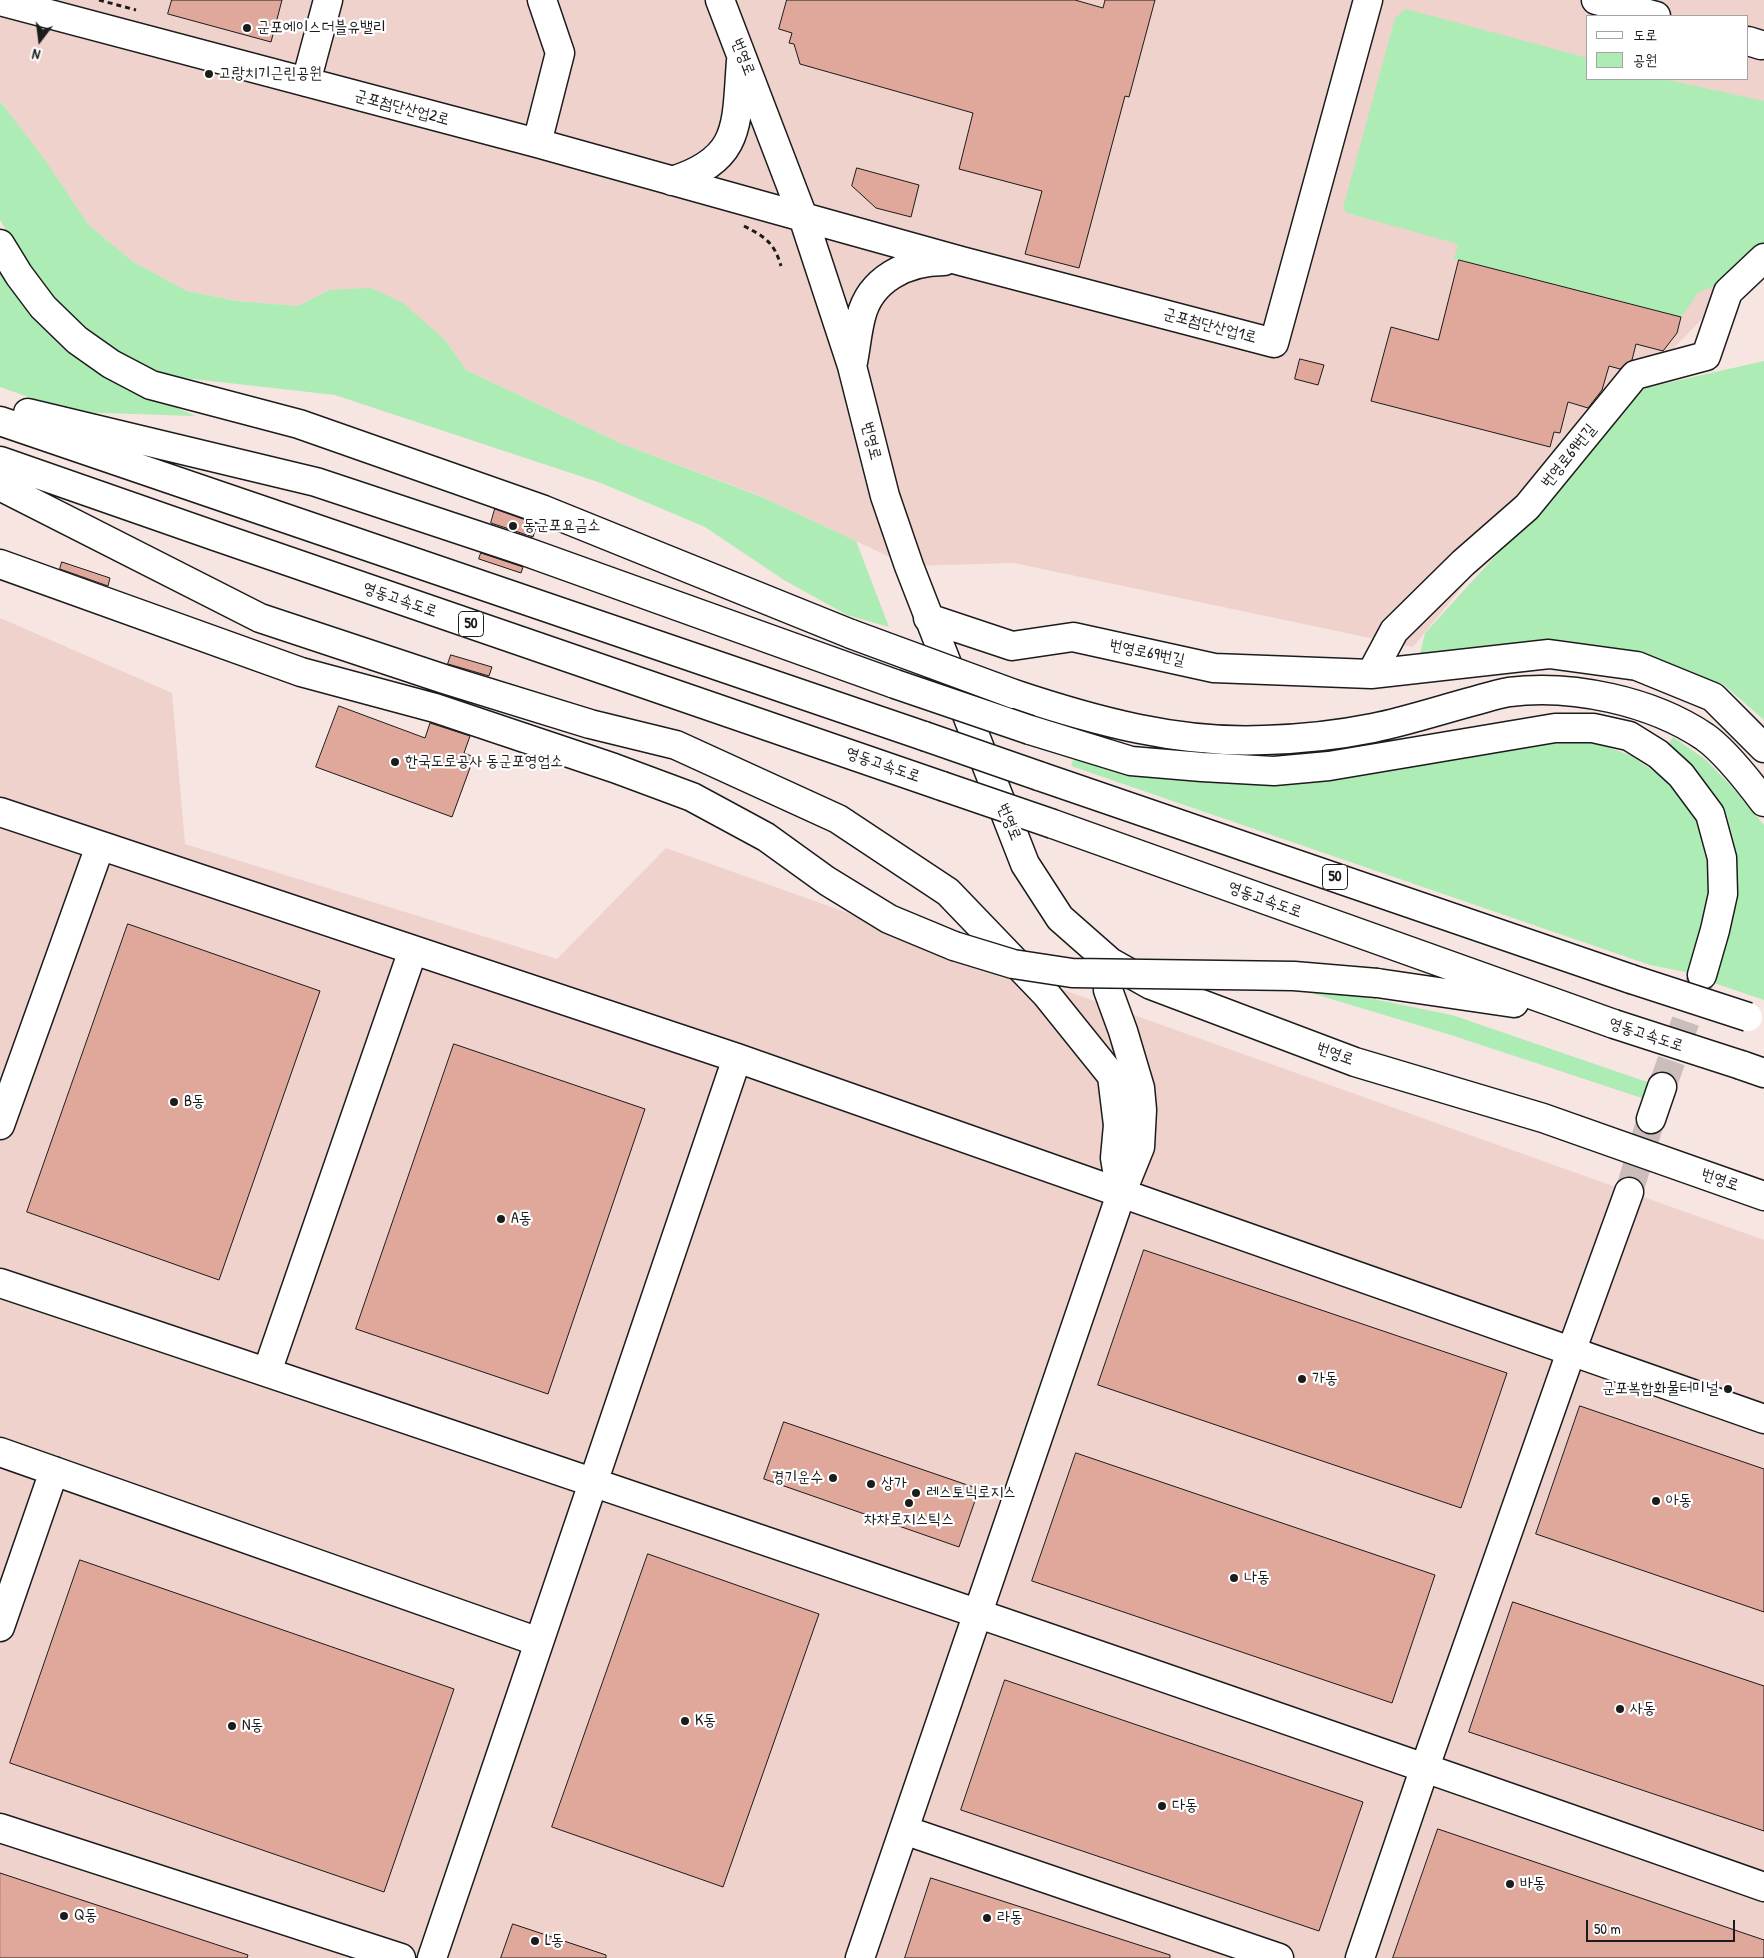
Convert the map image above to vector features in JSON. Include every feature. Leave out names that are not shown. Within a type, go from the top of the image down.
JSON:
[{"type":"main road","points":[[306,82],[328,0]]},
{"type":"main road","points":[[537,143],[560,53],[542,0]]},
{"type":"main road","name":"번영로","points":[[720,0],[803,217],[852,366],[885,496],[928,618],[1025,864],[1060,918],[1110,962],[1151,985],[1355,1062],[1543,1118],[1764,1196]]},
{"type":"main road","name":"군포첨단산업1로","points":[[803,217],[961,261],[1274,342],[1368,0]]},
{"type":"main road","points":[[1596,0],[1652,15]]},
{"type":"main road","name":"군포첨단산업2로","points":[[0,1],[537,143],[803,217]]},
{"type":"main road","points":[[672,181],[693,174],[717,160],[726,146],[737,118],[742,55]]},
{"type":"main road","points":[[0,244],[43,307],[77,340],[111,364],[151,385],[299,424],[544,510],[851,634],[1014,694],[1072,713],[1130,728],[1201,739],[1263,740],[1313,737],[1373,728],[1508,692],[1553,690],[1626,702],[1665,715],[1706,738],[1745,776],[1764,802]]},
{"type":"main road","name":"번영로69번길","points":[[1371,674],[1394,631],[1463,563],[1527,507],[1635,375],[1706,356],[1728,292],[1764,258]]},
{"type":"main road","points":[[852,366],[861,315],[868,298],[881,281],[911,265],[934,261],[961,261]]},
{"type":"main road","points":[[0,407],[316,482],[527,552],[895,684],[1030,730],[1131,761],[1274,771],[1328,766],[1556,728],[1593,728],[1629,736],[1658,754],[1681,775],[1710,814],[1722,858],[1723,894],[1702,975]]},
{"type":"main road","name":"50","points":[[0,421],[1631,979],[1756,1020]]},
{"type":"main road","name":"영동고속도로","points":[[0,461],[218,538],[1053,824],[1582,1014],[1752,1069]]},
{"type":"main road","points":[[0,486],[260,618],[444,679],[590,724],[676,744],[838,819],[948,892],[1046,994],[1112,1076],[1118,1125],[1115,1158],[1121,1194]]},
{"type":"main road","points":[[0,564],[301,672],[435,708],[614,768],[692,797],[766,837],[827,880],[889,919],[954,946],[1013,964],[1072,973],[1294,976],[1377,983],[1582,1014]]},
{"type":"main road","name":"번영로69번길","points":[[928,618],[1012,646],[1073,637],[1214,668],[1371,674],[1549,654],[1637,666],[1713,697],[1764,748]]},
{"type":"main road","points":[[0,812],[738,1058],[1764,1419]]},
{"type":"main road","points":[[0,1126],[100,846]]},
{"type":"main road","points":[[267,1372],[413,950]]},
{"type":"main road","points":[[860,1958],[1121,1194],[1140,1147],[1142,1110],[1140,1088],[1123,1031],[1108,990],[1110,962]]},
{"type":"main road","points":[[432,1958],[738,1058]]},
{"type":"main road","points":[[1651,1119],[1662,1087]]},
{"type":"main road","points":[[1360,1958],[1425,1767],[1629,1192]]},
{"type":"main road","points":[[0,1282],[594,1481],[1425,1767],[1764,1887]]},
{"type":"main road","points":[[0,1452],[539,1642]]},
{"type":"main road","points":[[0,1627],[54,1471]]},
{"type":"main road","points":[[0,1828],[401,1958]]},
{"type":"main road","points":[[904,1830],[1279,1958]]},
{"type":"path","points":[[99,0],[136,10]]},
{"type":"path","points":[[735,224],[744,226],[770,241],[777,252],[781,266]]},
{"type":"shaded area","points":[[0,0],[1764,0],[1764,259],[1728,292],[1667,355],[1635,375],[1413,647],[1014,563],[909,566],[756,494],[620,443],[466,370],[446,341],[329,290],[298,306],[238,301],[187,291],[132,261],[88,224],[41,155],[0,101]]},
{"type":"shaded area","points":[[0,618],[172,693],[185,844],[557,959],[666,848],[1764,1240],[1764,1958],[0,1958]]},
{"type":"green space","points":[[1406,9],[1586,57],[1586,80],[1669,80],[1764,101],[1764,245],[1726,280],[1698,293],[1681,317],[1454,259],[1458,244],[1347,213],[1343,208],[1395,18]]},
{"type":"green space","points":[[0,101],[45,160],[88,224],[132,261],[187,291],[237,301],[298,306],[329,290],[371,288],[403,303],[446,341],[466,370],[620,443],[762,497],[856,541],[889,627],[847,615],[784,580],[705,527],[601,483],[335,395],[166,376],[110,351],[49,301],[0,220]]},
{"type":"green space","points":[[0,268],[127,385],[195,416],[72,412],[0,387]]},
{"type":"green space","points":[[1764,361],[1764,720],[1723,684],[1638,654],[1544,640],[1419,658],[1425,633],[1645,388]]},
{"type":"green space","points":[[1673,737],[1706,760],[1733,788],[1764,825],[1764,1000],[1711,982],[1736,885],[1735,851],[1717,803],[1665,749]]},
{"type":"green space","points":[[1559,740],[1597,743],[1632,756],[1660,776],[1698,815],[1710,854],[1714,891],[1690,973],[1650,965],[1071,766],[1074,758],[1146,773],[1267,781],[1501,752]]},
{"type":"green space","points":[[1291,987],[1358,996],[1452,1015],[1650,1083],[1645,1099],[1451,1035]]},
{"type":"building","name":"군포에이스더블유밸리","points":[[172,0],[282,0],[271,42],[168,14]]},
{"type":"building","points":[[787,0],[1075,0],[1103,8],[1105,0],[1155,0],[1129,97],[1125,96],[1079,268],[1025,254],[1042,191],[959,169],[973,113],[800,64],[794,44],[789,43],[792,33],[779,29]]},
{"type":"building","points":[[857,168],[919,185],[911,217],[876,208],[852,186]]},
{"type":"building","points":[[1459,260],[1681,317],[1677,333],[1663,351],[1636,344],[1632,360],[1620,369],[1609,366],[1602,390],[1588,408],[1568,402],[1560,433],[1554,432],[1550,447],[1371,401],[1391,327],[1438,340]]},
{"type":"building","points":[[1300,359],[1324,365],[1318,385],[1295,379]]},
{"type":"building","points":[[495,509],[537,524],[533,537],[491,523]]},
{"type":"building","points":[[481,553],[523,567],[521,573],[479,559]]},
{"type":"building","points":[[62,562],[110,578],[108,586],[60,569]]},
{"type":"building","points":[[451,655],[492,667],[489,676],[448,664]]},
{"type":"building","name":"한국도로공사 동군포영업소","points":[[339,706],[425,738],[430,723],[470,736],[464,753],[474,757],[452,817],[316,767]]},
{"type":"building","name":"B동","points":[[128,924],[320,991],[219,1280],[27,1212]]},
{"type":"building","name":"A동","points":[[454,1044],[645,1109],[548,1394],[356,1329]]},
{"type":"building","name":"가동","points":[[1144,1250],[1507,1373],[1461,1508],[1098,1385]]},
{"type":"building","name":"아동","points":[[1580,1406],[1764,1469],[1764,1612],[1536,1534]]},
{"type":"building","name":"상가","points":[[784,1422],[979,1489],[959,1547],[764,1479]]},
{"type":"building","name":"나동","points":[[1076,1453],[1435,1575],[1392,1703],[1032,1581]]},
{"type":"building","name":"K동","points":[[648,1554],[819,1614],[723,1887],[552,1827]]},
{"type":"building","name":"N동","points":[[80,1560],[454,1689],[384,1892],[10,1763]]},
{"type":"building","name":"사동","points":[[1513,1602],[1764,1686],[1764,1831],[1469,1732]]},
{"type":"building","name":"다동","points":[[1005,1680],[1363,1802],[1319,1931],[961,1810]]},
{"type":"building","name":"바동","points":[[1438,1829],[1764,1940],[1764,1958],[1393,1958]]},
{"type":"building","name":"Q동","points":[[0,1873],[248,1955],[247,1958],[0,1958]]},
{"type":"building","name":"라동","points":[[931,1878],[1170,1955],[1170,1958],[905,1958]]},
{"type":"building","name":"L동","points":[[513,1924],[606,1955],[606,1958],[501,1958]]},
{"type":"tunnel","points":[[1662,1087],[1701,978]]},
{"type":"tunnel","points":[[1629,1192],[1651,1119]]},
{"type":"place","name":"군포에이스더블유밸리","points":[[247,28]]},
{"type":"place","name":"고랑치기근린공원","points":[[209,74]]},
{"type":"place","name":"동군포요금소","points":[[513,526]]},
{"type":"place","name":"한국도로공사 동군포영업소","points":[[395,762]]},
{"type":"place","name":"B동","points":[[174,1102]]},
{"type":"place","name":"A동","points":[[501,1219]]},
{"type":"place","name":"가동","points":[[1302,1379]]},
{"type":"place","name":"군포복합화물터미널","points":[[1728,1389]]},
{"type":"place","name":"경기운수","points":[[833,1478]]},
{"type":"place","name":"상가","points":[[871,1484]]},
{"type":"place","name":"레스토닉로지스","points":[[916,1493]]},
{"type":"place","name":"아동","points":[[1656,1501]]},
{"type":"place","name":"차차로지스틱스","points":[[909,1503]]},
{"type":"place","name":"나동","points":[[1234,1578]]},
{"type":"place","name":"사동","points":[[1620,1709]]},
{"type":"place","name":"K동","points":[[685,1721]]},
{"type":"place","name":"N동","points":[[232,1726]]},
{"type":"place","name":"다동","points":[[1162,1806]]},
{"type":"place","name":"바동","points":[[1510,1884]]},
{"type":"place","name":"Q동","points":[[64,1916]]},
{"type":"place","name":"라동","points":[[987,1918]]},
{"type":"place","name":"L동","points":[[535,1941]]}]
